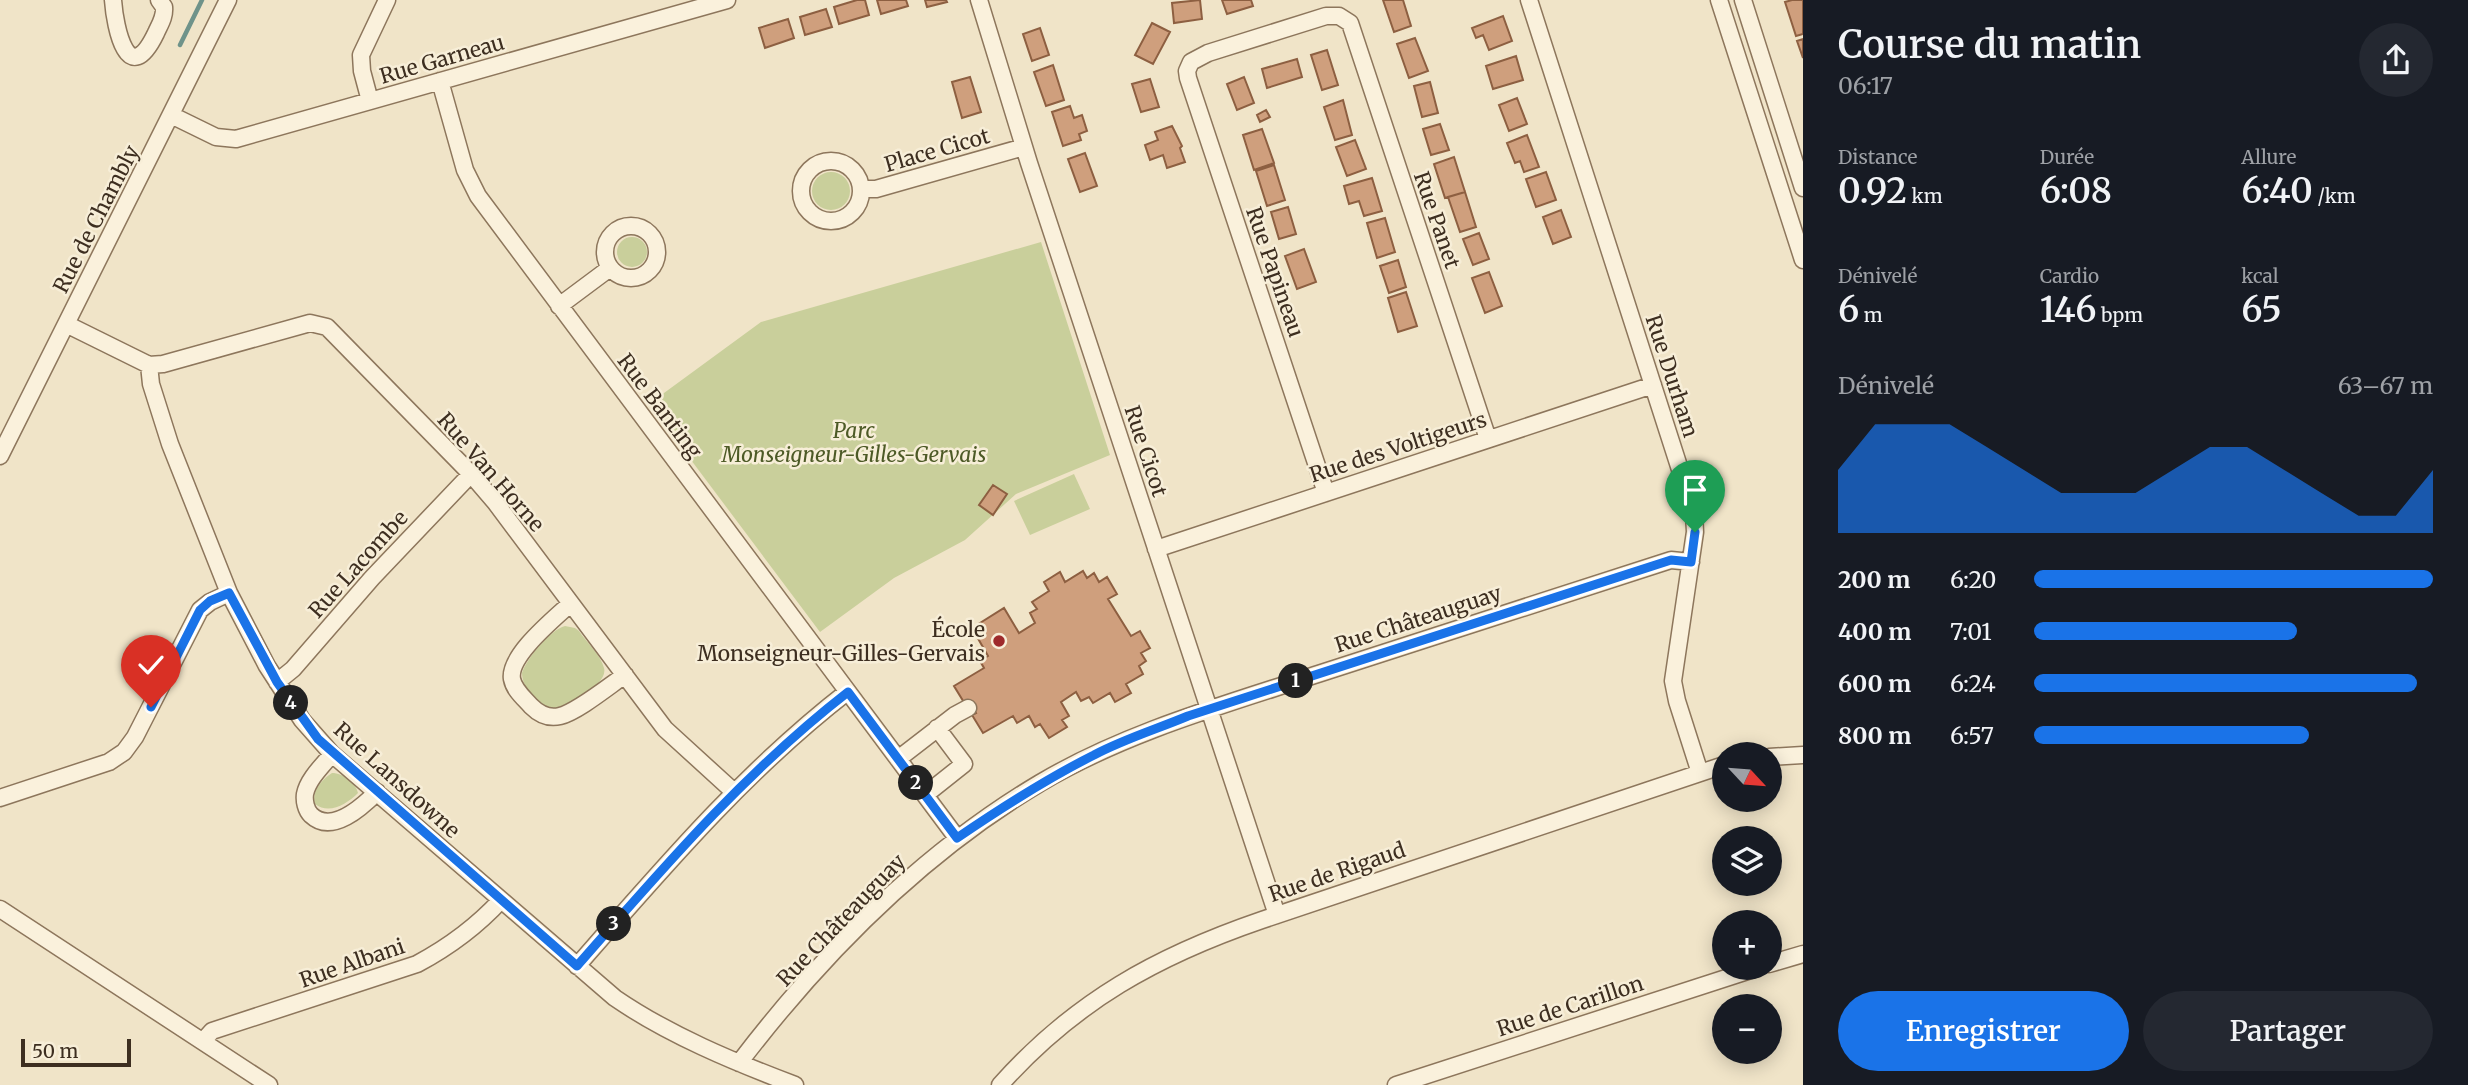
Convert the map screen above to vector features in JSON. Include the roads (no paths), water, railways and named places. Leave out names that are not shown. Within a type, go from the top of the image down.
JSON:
[{"type":"street","points":[[113,0],[121,46],[126,52],[135,55],[148,50],[164,17],[164,7],[159,0]]},
{"type":"street","name":"Rue de Chambly","points":[[2,446],[228,0]]},
{"type":"street","points":[[370,101],[361,55],[387,0]]},
{"type":"street","name":"Rue Garneau","points":[[172,115],[216,137],[231,140],[727,0]]},
{"type":"street","name":"Rue Cicot","points":[[979,0],[1024,147],[1277,915]]},
{"type":"street","name":"Rue Durham","points":[[1529,0],[1694,513],[1691,562],[1673,681],[1700,773]]},
{"type":"street","points":[[1719,0],[1803,260]]},
{"type":"street","points":[[1743,0],[1803,188]]},
{"type":"street","name":"Rue Papineau","points":[[1326,493],[1188,78],[1189,65],[1197,57],[1326,16],[1343,17]]},
{"type":"street","name":"Rue Panet","points":[[1343,17],[1354,30],[1488,439]]},
{"type":"street","name":"Rue Banting","points":[[440,81],[462,160],[473,188],[957,838]]},
{"type":"street","name":"Place Cicot","points":[[862,189],[876,189],[1024,147]]},
{"type":"street","points":[[559,306],[610,268]]},
{"type":"street","points":[[66,324],[149,365]]},
{"type":"street","name":"Rue Van Horne","points":[[149,365],[163,364],[306,324],[323,325],[471,474],[671,736],[733,792]]},
{"type":"street","name":"Rue Lansdowne","points":[[149,365],[170,444],[229,593],[277,682],[302,720],[332,754],[577,966],[631,1009],[738,1063],[795,1085]]},
{"type":"street","name":"Rue des Voltigeurs","points":[[1156,549],[1653,385]]},
{"type":"street","name":"Rue Lacombe","points":[[277,682],[293,669],[372,578],[471,474]]},
{"type":"street","name":"Rue Châteauguay","points":[[738,1063],[845,938],[908,878],[957,838],[1019,796],[1071,766],[1116,744],[1209,710],[1671,560],[1691,562]]},
{"type":"street","points":[[0,797],[104,765],[124,752],[135,737],[200,610],[210,601],[229,593]]},
{"type":"street","points":[[570,604],[516,660],[512,673],[518,692],[538,712],[555,717],[569,712],[625,675]]},
{"type":"street","points":[[577,966],[733,792],[773,754],[848,692]]},
{"type":"street","points":[[898,759],[968,708]]},
{"type":"street","points":[[925,795],[964,764],[937,728]]},
{"type":"street","points":[[332,754],[309,783],[305,794],[305,802],[311,815],[322,821],[338,820],[356,810],[377,792]]},
{"type":"street","points":[[1782,756],[1803,755]]},
{"type":"street","name":"Rue de Rigaud","points":[[1000,1085],[1056,1030],[1126,980],[1187,947],[1712,769]]},
{"type":"street","name":"Rue Albani","points":[[203,1041],[212,1031],[417,964],[444,948],[501,900]]},
{"type":"street","points":[[0,909],[269,1085]]},
{"type":"street","points":[[1782,960],[1803,954]]},
{"type":"street","name":"Rue de Carillon","points":[[1396,1085],[1721,980]]},
{"type":"waterway","points":[[180,45],[202,0]]},
{"type":"place","name":"École Monseigneur-Gilles-Gervais","points":[[999,641]]},
{"type":"park label","name":"Parc Monseigneur-Gilles-Gervais","points":[[854,442]]}]
